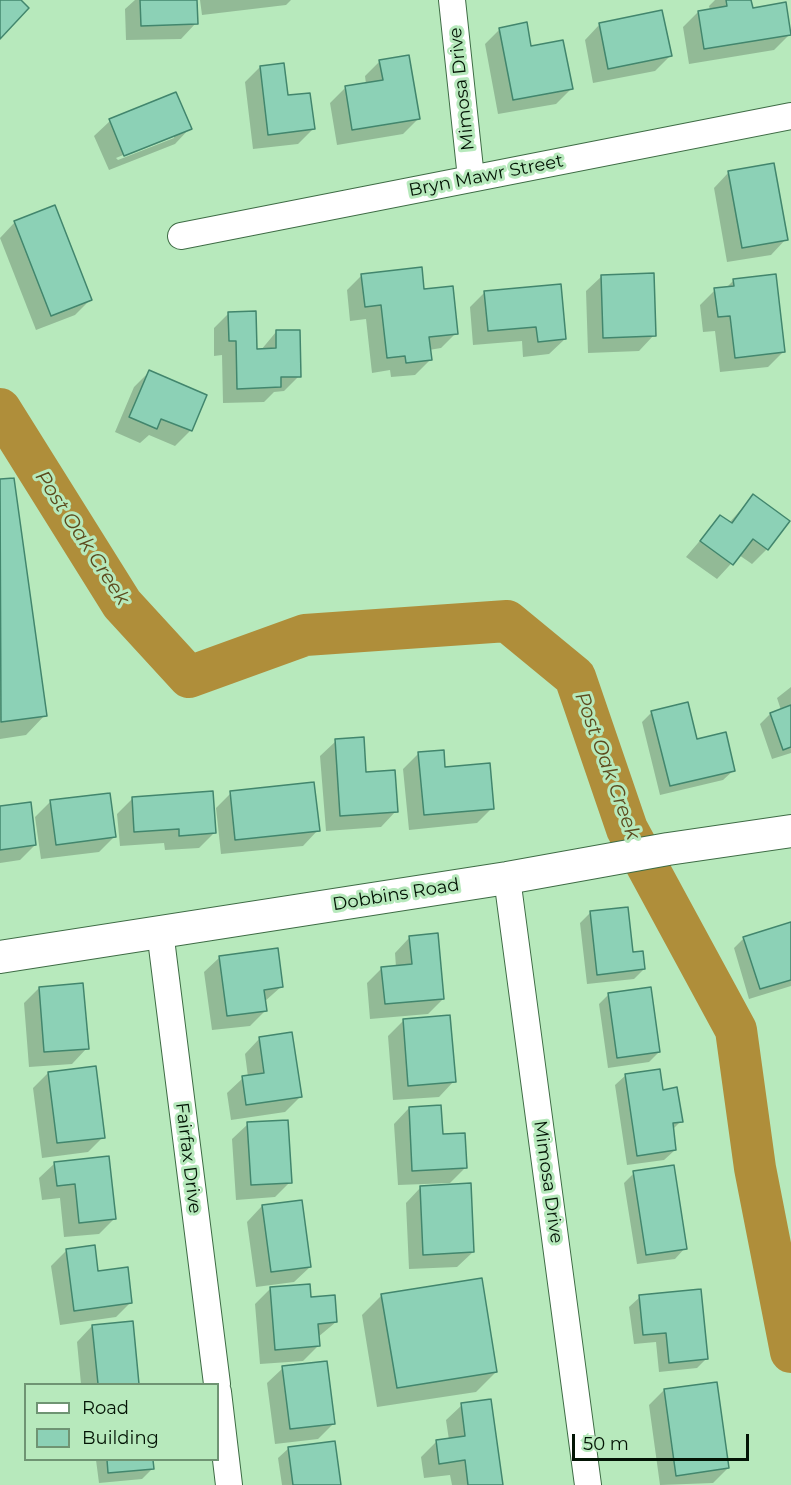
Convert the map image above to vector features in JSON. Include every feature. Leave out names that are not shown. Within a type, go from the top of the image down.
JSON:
[{"type":"street","name":"Mimosa Drive","points":[[452,0],[471,178]]},
{"type":"street","name":"Bryn Mawr Street","points":[[181,236],[791,116]]},
{"type":"street","name":"Dobbins Road","points":[[0,957],[791,831]]},
{"type":"street","name":"Mimosa Drive","points":[[507,878],[588,1485]]},
{"type":"street","name":"Fairfax Drive","points":[[160,931],[217,1383]]},
{"type":"street","points":[[219,1400],[229,1485]]},
{"type":"building","points":[[0,0],[21,0],[29,8],[0,39]]},
{"type":"building","points":[[140,0],[197,0],[198,24],[141,26]]},
{"type":"building","points":[[726,0],[751,0],[753,8],[786,2],[791,35],[704,49],[698,11],[727,6]]},
{"type":"building","points":[[662,10],[672,56],[608,69],[599,23]]},
{"type":"building","points":[[527,22],[531,46],[563,40],[573,89],[513,100],[499,28]]},
{"type":"building","points":[[409,55],[420,119],[352,130],[345,86],[383,80],[379,60]]},
{"type":"building","points":[[284,63],[288,95],[310,93],[315,129],[268,135],[260,66]]},
{"type":"building","points":[[176,92],[192,129],[124,156],[109,119]]},
{"type":"building","points":[[774,163],[788,240],[742,248],[728,171]]},
{"type":"building","points":[[55,205],[92,300],[51,316],[14,221]]},
{"type":"building","points":[[422,267],[424,289],[453,286],[458,334],[429,337],[432,360],[406,363],[405,356],[387,358],[381,305],[365,307],[361,274]]},
{"type":"building","points":[[654,273],[656,336],[603,338],[601,275]]},
{"type":"building","points":[[776,274],[785,352],[735,358],[730,316],[718,317],[714,288],[734,286],[733,279]]},
{"type":"building","points":[[561,284],[566,339],[538,342],[536,327],[488,331],[484,291]]},
{"type":"building","points":[[256,311],[257,349],[276,348],[276,330],[300,330],[301,377],[281,377],[281,387],[237,389],[236,341],[229,341],[228,312]]},
{"type":"building","points":[[149,370],[207,395],[192,431],[161,419],[157,429],[129,417]]},
{"type":"building","points":[[14,478],[47,716],[1,722],[0,479]]},
{"type":"building","points":[[753,494],[790,521],[768,550],[753,539],[733,565],[700,541],[720,515],[732,523]]},
{"type":"building","points":[[688,702],[697,739],[726,732],[735,771],[670,786],[651,711]]},
{"type":"building","points":[[791,705],[791,747],[783,750],[770,713]]},
{"type":"building","points":[[364,737],[366,772],[395,770],[398,812],[340,816],[335,739]]},
{"type":"building","points":[[444,750],[445,767],[490,763],[494,809],[424,815],[418,752]]},
{"type":"building","points":[[314,782],[320,831],[235,840],[230,791]]},
{"type":"building","points":[[213,791],[216,833],[179,836],[179,829],[134,832],[132,797]]},
{"type":"building","points":[[110,793],[116,837],[56,845],[50,800]]},
{"type":"building","points":[[31,802],[36,845],[0,850],[0,806]]},
{"type":"building","points":[[628,907],[633,952],[643,951],[645,969],[597,975],[590,911]]},
{"type":"building","points":[[791,922],[791,980],[760,989],[743,937]]},
{"type":"building","points":[[438,933],[444,999],[385,1004],[381,967],[412,964],[409,936]]},
{"type":"building","points":[[278,948],[283,987],[264,990],[267,1011],[227,1016],[219,956]]},
{"type":"building","points":[[83,983],[89,1049],[44,1052],[39,987]]},
{"type":"building","points":[[651,987],[660,1052],[617,1058],[608,993]]},
{"type":"building","points":[[450,1015],[456,1082],[408,1086],[403,1019]]},
{"type":"building","points":[[292,1032],[302,1097],[246,1105],[242,1076],[264,1073],[259,1037]]},
{"type":"building","points":[[96,1066],[105,1138],[57,1143],[48,1072]]},
{"type":"building","points":[[660,1069],[663,1090],[677,1087],[683,1122],[673,1123],[676,1150],[637,1156],[625,1074]]},
{"type":"building","points":[[441,1105],[443,1134],[465,1133],[467,1168],[412,1171],[409,1107]]},
{"type":"building","points":[[288,1120],[292,1183],[251,1185],[247,1122]]},
{"type":"building","points":[[109,1156],[116,1219],[79,1223],[75,1184],[57,1186],[54,1162]]},
{"type":"building","points":[[674,1165],[687,1249],[646,1255],[633,1171]]},
{"type":"building","points":[[471,1183],[474,1252],[423,1255],[420,1186]]},
{"type":"building","points":[[302,1200],[311,1267],[271,1272],[262,1205]]},
{"type":"building","points":[[95,1245],[98,1271],[128,1267],[132,1303],[74,1311],[66,1249]]},
{"type":"building","points":[[482,1278],[497,1372],[397,1388],[381,1294]]},
{"type":"building","points":[[310,1284],[311,1297],[335,1295],[337,1322],[318,1324],[320,1346],[275,1350],[270,1287]]},
{"type":"building","points":[[701,1289],[708,1359],[669,1363],[666,1333],[643,1335],[639,1295]]},
{"type":"building","points":[[133,1321],[139,1383],[98,1383],[92,1325]]},
{"type":"building","points":[[327,1361],[335,1424],[290,1429],[282,1366]]},
{"type":"building","points":[[717,1382],[729,1468],[676,1476],[664,1389]]},
{"type":"building","points":[[491,1399],[503,1485],[468,1485],[465,1460],[439,1464],[436,1440],[465,1436],[461,1403]]},
{"type":"building","points":[[335,1441],[341,1485],[293,1485],[288,1447]]},
{"type":"building","points":[[107,1461],[153,1461],[154,1469],[108,1473]]},
{"type":"waterway","name":"Post Oak Creek","points":[[0,409],[122,604],[189,677],[305,635],[507,621],[575,677],[627,829],[736,1030],[755,1168],[791,1352]]}]
